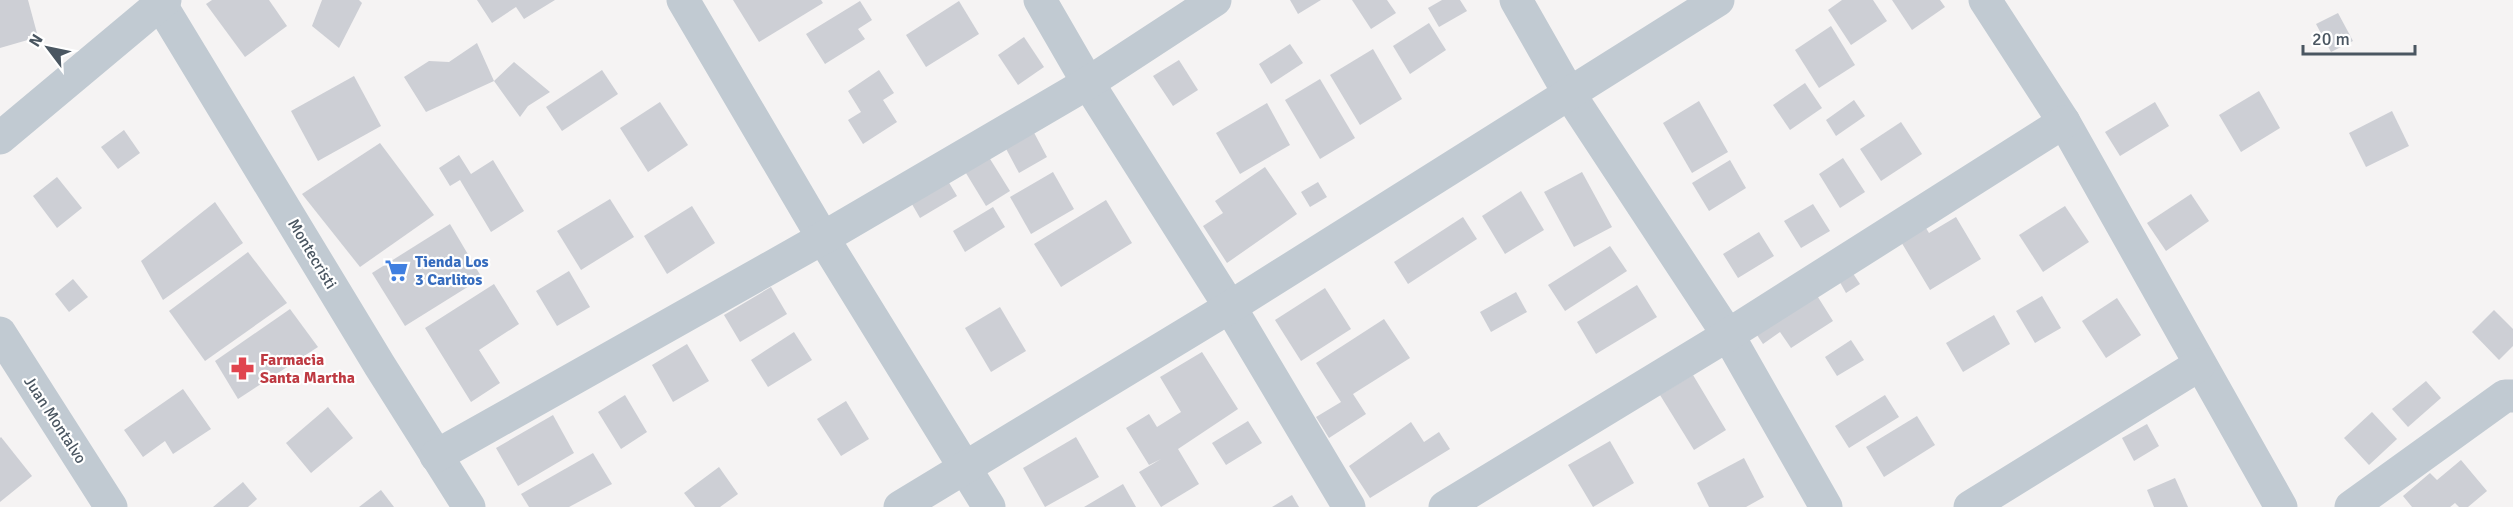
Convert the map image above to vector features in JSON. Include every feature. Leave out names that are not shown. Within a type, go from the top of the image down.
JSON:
[{"type":"street","points":[[1040,0],[1088,83],[1230,307],[1349,507]]},
{"type":"street","points":[[436,456],[823,238],[1088,83],[1215,0]]},
{"type":"street","points":[[1516,0],[1570,95],[1728,335],[1827,507]]},
{"type":"street","points":[[900,507],[1230,307],[1718,0]]},
{"type":"street","points":[[1985,0],[2064,122],[2281,507]]},
{"type":"street","points":[[0,138],[161,1]]},
{"type":"street","name":"Montecristi","points":[[161,1],[469,507]]},
{"type":"street","points":[[692,3],[823,238],[989,507]]},
{"type":"street","points":[[1445,507],[1728,335],[2064,122]]},
{"type":"street","name":"Juan Montalvo","points":[[0,333],[111,507]]},
{"type":"street","points":[[1970,507],[2199,365]]},
{"type":"street","points":[[2351,507],[2505,396],[2513,396]]},
{"type":"building","points":[[0,0],[28,0],[38,37],[0,48]]},
{"type":"building","points":[[212,0],[269,0],[287,26],[245,57],[206,4]]},
{"type":"building","points":[[322,0],[359,0],[362,3],[339,48],[312,26]]},
{"type":"building","points":[[477,0],[555,0],[524,19],[516,7],[492,23]]},
{"type":"building","points":[[733,0],[821,0],[823,3],[759,42]]},
{"type":"building","points":[[1290,0],[1321,0],[1298,14]]},
{"type":"building","points":[[1352,0],[1387,0],[1396,13],[1371,29]]},
{"type":"building","points":[[1442,0],[1460,0],[1467,11],[1439,27],[1428,8]]},
{"type":"building","points":[[1842,0],[1873,0],[1887,21],[1851,45],[1828,10]]},
{"type":"building","points":[[1892,0],[1940,0],[1945,7],[1912,30]]},
{"type":"building","points":[[860,1],[872,20],[858,29],[865,39],[825,64],[806,34]]},
{"type":"building","points":[[959,1],[979,34],[926,67],[906,35]]},
{"type":"building","points":[[2338,13],[2353,41],[2331,52],[2316,24]]},
{"type":"building","points":[[1429,23],[1446,50],[1410,74],[1393,46]]},
{"type":"building","points":[[1831,26],[1855,65],[1819,88],[1795,50]]},
{"type":"building","points":[[1024,37],[1044,67],[1018,85],[998,55]]},
{"type":"building","points":[[477,43],[494,81],[426,112],[404,77],[429,61],[449,62]]},
{"type":"building","points":[[1290,44],[1303,63],[1271,84],[1259,64]]},
{"type":"building","points":[[1373,49],[1402,99],[1360,125],[1330,75]]},
{"type":"building","points":[[1179,60],[1198,90],[1173,106],[1153,76]]},
{"type":"building","points":[[514,62],[550,92],[528,106],[520,117],[494,81]]},
{"type":"building","points":[[602,70],[618,94],[562,131],[546,107]]},
{"type":"building","points":[[879,70],[894,93],[883,100],[897,122],[863,144],[848,120],[861,112],[848,91]]},
{"type":"building","points":[[354,76],[381,126],[318,161],[291,111]]},
{"type":"building","points":[[1320,79],[1355,138],[1320,159],[1285,100]]},
{"type":"building","points":[[1805,83],[1822,108],[1790,130],[1773,105]]},
{"type":"building","points":[[2259,91],[2280,128],[2241,152],[2219,115]]},
{"type":"building","points":[[1854,100],[1865,116],[1836,136],[1826,120]]},
{"type":"building","points":[[1699,101],[1728,152],[1692,173],[1663,123]]},
{"type":"building","points":[[660,102],[688,145],[648,172],[620,128]]},
{"type":"building","points":[[2155,102],[2169,126],[2120,156],[2105,132]]},
{"type":"building","points":[[1267,103],[1290,145],[1240,174],[1216,133]]},
{"type":"building","points":[[2392,111],[2409,146],[2366,167],[2349,133]]},
{"type":"building","points":[[1901,122],[1922,154],[1881,181],[1860,149]]},
{"type":"building","points":[[1031,127],[1047,157],[1019,173],[1003,143]]},
{"type":"building","points":[[124,130],[140,153],[118,169],[101,147]]},
{"type":"building","points":[[380,143],[434,215],[360,267],[302,194]]},
{"type":"building","points":[[982,146],[1010,191],[986,206],[958,160]]},
{"type":"building","points":[[459,155],[471,174],[493,160],[524,211],[491,232],[460,180],[450,186],[439,168]]},
{"type":"building","points":[[1843,158],[1865,192],[1840,208],[1819,174]]},
{"type":"building","points":[[1730,160],[1746,188],[1709,211],[1692,183]]},
{"type":"building","points":[[1265,167],[1297,214],[1227,263],[1203,226],[1223,213],[1215,201]]},
{"type":"building","points":[[942,171],[957,196],[920,218],[905,192]]},
{"type":"building","points":[[1053,172],[1074,209],[1031,234],[1010,197]]},
{"type":"building","points":[[1582,172],[1612,227],[1574,247],[1544,192]]},
{"type":"building","points":[[57,177],[82,208],[57,228],[33,196]]},
{"type":"building","points":[[1318,182],[1327,197],[1310,207],[1301,192]]},
{"type":"building","points":[[1521,191],[1544,230],[1505,254],[1482,216]]},
{"type":"building","points":[[2191,194],[2209,221],[2166,251],[2147,223]]},
{"type":"building","points":[[610,199],[634,237],[581,270],[557,231]]},
{"type":"building","points":[[1106,200],[1132,243],[1061,287],[1034,244]]},
{"type":"building","points":[[215,202],[243,243],[163,300],[141,261]]},
{"type":"building","points":[[1813,204],[1830,231],[1801,248],[1784,221]]},
{"type":"building","points":[[692,206],[715,243],[667,274],[644,236]]},
{"type":"building","points":[[2065,206],[2089,242],[2043,272],[2019,235]]},
{"type":"building","points":[[993,207],[1005,227],[965,252],[953,231]]},
{"type":"building","points":[[1463,217],[1477,239],[1408,284],[1394,262]]},
{"type":"building","points":[[1956,217],[1981,259],[1930,290],[1897,235],[1921,220],[1929,233]]},
{"type":"building","points":[[450,224],[482,278],[405,326],[372,273]]},
{"type":"building","points":[[1759,232],[1774,256],[1738,278],[1723,254]]},
{"type":"building","points":[[1610,246],[1627,271],[1565,311],[1548,285]]},
{"type":"building","points":[[248,252],[287,303],[205,361],[169,311]]},
{"type":"building","points":[[1850,269],[1860,284],[1846,293],[1837,277]]},
{"type":"building","points":[[569,271],[590,307],[557,326],[536,291]]},
{"type":"building","points":[[73,279],[88,297],[69,312],[55,294]]},
{"type":"building","points":[[494,284],[519,324],[479,350],[500,383],[471,402],[425,328]]},
{"type":"building","points":[[1637,285],[1657,317],[1596,354],[1577,322]]},
{"type":"building","points":[[1811,286],[1833,321],[1791,348],[1780,332],[1763,344],[1751,326]]},
{"type":"building","points":[[771,287],[787,314],[740,342],[724,315]]},
{"type":"building","points":[[1325,288],[1351,329],[1301,361],[1275,320]]},
{"type":"building","points":[[1516,292],[1527,312],[1491,332],[1480,312]]},
{"type":"building","points":[[2042,296],[2061,328],[2035,343],[2016,311]]},
{"type":"building","points":[[2117,298],[2141,335],[2106,358],[2082,321]]},
{"type":"building","points":[[1000,307],[1026,351],[991,372],[965,328]]},
{"type":"building","points":[[290,309],[318,347],[238,399],[215,361]]},
{"type":"building","points":[[2494,310],[2513,329],[2513,346],[2499,360],[2472,332]]},
{"type":"building","points":[[1994,315],[2010,344],[1963,372],[1946,343]]},
{"type":"building","points":[[1384,319],[1410,358],[1353,394],[1366,414],[1329,438],[1316,417],[1341,402],[1316,363]]},
{"type":"building","points":[[794,332],[812,360],[768,387],[751,360]]},
{"type":"building","points":[[1851,340],[1864,360],[1837,376],[1825,357]]},
{"type":"building","points":[[687,344],[709,381],[673,402],[652,365]]},
{"type":"building","points":[[1202,352],[1238,409],[1178,449],[1199,484],[1161,507],[1139,472],[1161,459],[1149,465],[1126,428],[1149,414],[1157,427],[1181,412],[1160,377]]},
{"type":"building","points":[[1693,375],[1726,430],[1694,450],[1660,395]]},
{"type":"building","points":[[2426,381],[2441,398],[2408,427],[2392,409]]},
{"type":"building","points":[[183,389],[211,429],[173,454],[165,441],[143,457],[124,430]]},
{"type":"building","points":[[625,395],[647,432],[621,449],[598,412]]},
{"type":"building","points":[[1885,395],[1899,417],[1849,448],[1835,426]]},
{"type":"building","points":[[846,401],[869,439],[841,456],[817,419]]},
{"type":"building","points":[[328,407],[353,438],[311,473],[286,443]]},
{"type":"building","points":[[2372,412],[2397,439],[2369,465],[2344,438]]},
{"type":"building","points":[[553,415],[574,453],[518,486],[496,448]]},
{"type":"building","points":[[1917,416],[1935,445],[1884,477],[1866,447]]},
{"type":"building","points":[[1248,421],[1262,443],[1226,465],[1212,443]]},
{"type":"building","points":[[1411,422],[1424,442],[1439,432],[1450,449],[1370,498],[1349,466]]},
{"type":"building","points":[[2147,424],[2159,446],[2134,461],[2122,438]]},
{"type":"building","points":[[1076,437],[1099,477],[1045,507],[1023,468]]},
{"type":"building","points":[[0,438],[32,476],[0,502]]},
{"type":"building","points":[[1610,441],[1634,483],[1593,507],[1568,465]]},
{"type":"building","points":[[593,453],[612,484],[569,507],[529,507],[521,494]]},
{"type":"building","points":[[1744,458],[1764,497],[1746,507],[1709,507],[1697,483]]},
{"type":"building","points":[[2461,460],[2487,491],[2468,507],[2459,507],[2455,503],[2450,507],[2412,507],[2403,496],[2430,473],[2437,480]]},
{"type":"building","points":[[719,467],[738,494],[720,507],[695,507],[684,493]]},
{"type":"building","points":[[2175,478],[2188,507],[2154,507],[2147,490]]},
{"type":"building","points":[[243,482],[257,499],[248,507],[213,507]]},
{"type":"building","points":[[1123,484],[1136,507],[1084,507]]},
{"type":"building","points":[[381,490],[394,507],[359,507]]},
{"type":"building","points":[[1292,495],[1299,507],[1272,507]]},
{"type":"place","name":"Tienda Los 3 Carlitos","points":[[397,271]]},
{"type":"place","name":"Farmacia Santa Martha","points":[[242,369]]}]
